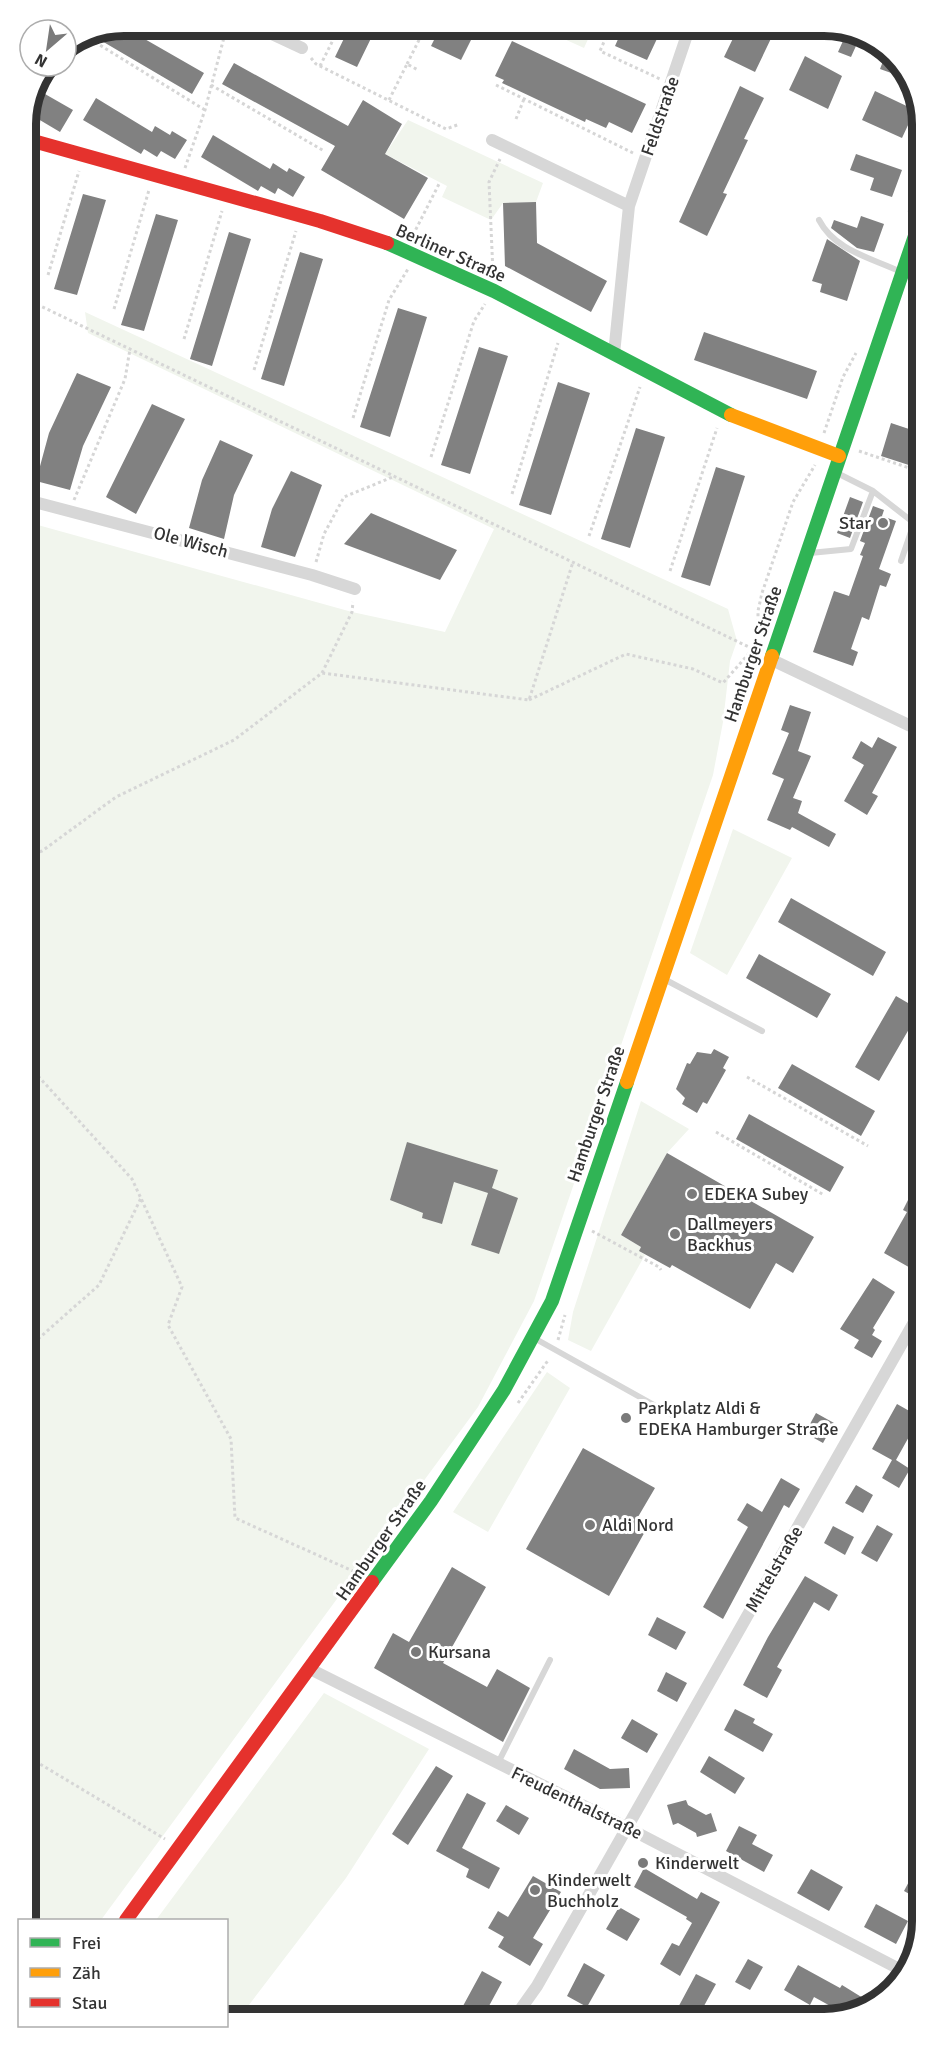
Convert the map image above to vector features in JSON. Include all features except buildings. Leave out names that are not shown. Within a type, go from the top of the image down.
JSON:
[{"type":"main road","name":"Berliner Straße","points":[[36,142],[300,215],[411,252],[494,291],[723,412],[839,456]]},
{"type":"main road","name":"Hamburger Straße","points":[[127,1919],[431,1501],[504,1390],[552,1301],[902,273],[912,224]]},
{"type":"street","points":[[276,36],[302,48]]},
{"type":"street","name":"Feldstraße","points":[[614,354],[629,206],[687,36]]},
{"type":"street","points":[[492,140],[629,206]]},
{"type":"street","name":"Ole Wisch","points":[[36,502],[312,575],[355,589]]},
{"type":"street","points":[[770,658],[912,727]]},
{"type":"street","name":"Mittelstraße","points":[[520,2009],[537,1986],[912,1326]]},
{"type":"street","name":"Freudenthalstraße","points":[[310,1669],[626,1827],[898,1968]]},
{"type":"lane","points":[[819,220],[828,236],[841,246],[902,273]]},
{"type":"lane","points":[[834,471],[873,490],[912,521]]},
{"type":"lane","points":[[806,553],[850,549],[873,490]]},
{"type":"lane","points":[[901,561],[912,529]]},
{"type":"lane","points":[[661,978],[762,1031]]},
{"type":"lane","points":[[534,1338],[672,1415]]},
{"type":"lane","points":[[498,1764],[550,1660]]},
{"type":"path","points":[[180,182],[205,110],[224,36]]},
{"type":"path","points":[[320,66],[335,36]]},
{"type":"path","points":[[389,100],[421,36]]},
{"type":"path","points":[[607,36],[600,51],[670,84]]},
{"type":"path","points":[[728,36],[733,38]]},
{"type":"path","points":[[94,42],[205,110]]},
{"type":"path","points":[[302,48],[320,66],[446,129],[460,124]]},
{"type":"path","points":[[407,64],[418,70]]},
{"type":"path","points":[[496,85],[645,159]]},
{"type":"path","points":[[211,86],[324,151]]},
{"type":"path","points":[[516,118],[524,99]]},
{"type":"path","points":[[431,457],[474,321],[494,291],[489,182],[506,146]]},
{"type":"path","points":[[48,275],[84,155]]},
{"type":"path","points":[[114,309],[153,174]]},
{"type":"path","points":[[352,418],[389,300],[440,182]]},
{"type":"path","points":[[184,339],[226,195]]},
{"type":"path","points":[[254,370],[300,215]]},
{"type":"path","points":[[36,304],[753,649]]},
{"type":"path","points":[[512,494],[563,327]]},
{"type":"path","points":[[70,510],[124,379],[130,348]]},
{"type":"path","points":[[322,673],[529,700],[626,654],[693,669],[723,683],[753,649],[758,633],[758,611],[762,593],[789,512],[812,472],[828,418],[856,351]]},
{"type":"path","points":[[589,536],[646,372]]},
{"type":"path","points":[[670,571],[723,412]]},
{"type":"path","points":[[859,451],[912,469]]},
{"type":"path","points":[[312,575],[324,534],[344,497],[395,476]]},
{"type":"path","points":[[529,700],[573,561]]},
{"type":"path","points":[[36,853],[42,851],[116,797],[234,740],[322,673],[352,612],[355,589]]},
{"type":"path","points":[[36,1079],[38,1076],[132,1179],[182,1287],[168,1325],[231,1439],[235,1518],[356,1572]]},
{"type":"path","points":[[747,1077],[867,1146]]},
{"type":"path","points":[[716,1132],[824,1195]]},
{"type":"path","points":[[36,1341],[99,1285],[141,1198]]},
{"type":"path","points":[[586,1240],[590,1229],[661,1270]]},
{"type":"path","points":[[517,1405],[555,1350],[568,1306]]},
{"type":"path","points":[[36,1762],[180,1847]]},
{"type":"shaded area","points":[[558,36],[589,36],[584,48]]},
{"type":"shaded area","points":[[408,120],[543,183],[536,202],[503,203],[491,220],[442,197],[447,186],[385,154]]},
{"type":"shaded area","points":[[85,312],[728,609],[737,641],[730,661],[723,722],[713,775],[534,1301],[478,1407],[102,1919],[36,1919],[36,1079],[38,1076],[36,1074],[36,524],[352,612],[445,632],[494,529],[88,333]]},
{"type":"shaded area","points":[[733,829],[792,858],[727,975],[690,953]]},
{"type":"shaded area","points":[[641,1101],[689,1129],[667,1153],[621,1235],[641,1247],[639,1251],[645,1255],[591,1351],[568,1340],[573,1312]]},
{"type":"shaded area","points":[[547,1372],[570,1388],[488,1532],[453,1512]]},
{"type":"shaded area","points":[[324,1693],[429,1749],[346,1878],[246,2009],[228,2009],[228,1919],[157,1919]]},
{"type":"traffic: fast","points":[[387,243],[494,291],[731,415]]},
{"type":"traffic: fast","points":[[772,656],[912,245]]},
{"type":"traffic: fast","points":[[372,1582],[431,1501],[504,1390],[552,1301],[627,1082]]},
{"type":"traffic: slow","points":[[731,415],[839,456]]},
{"type":"traffic: slow","points":[[627,1082],[772,656]]},
{"type":"traffic: jam","points":[[36,142],[320,221],[387,243]]},
{"type":"traffic: jam","points":[[127,1919],[372,1582]]},
{"type":"place","name":"Star","points":[[883,523]]},
{"type":"place","name":"EDEKA Subey","points":[[692,1194]]},
{"type":"place","name":"Dallmeyers Backhus","points":[[675,1234]]},
{"type":"place","name":"Parkplatz Aldi & EDEKA Hamburger Straße","points":[[626,1418]]},
{"type":"place","name":"Aldi Nord","points":[[590,1525]]},
{"type":"place","name":"Kursana","points":[[416,1652]]},
{"type":"place","name":"Kinderwelt","points":[[643,1863]]},
{"type":"place","name":"Kinderwelt Buchholz","points":[[535,1890]]}]
